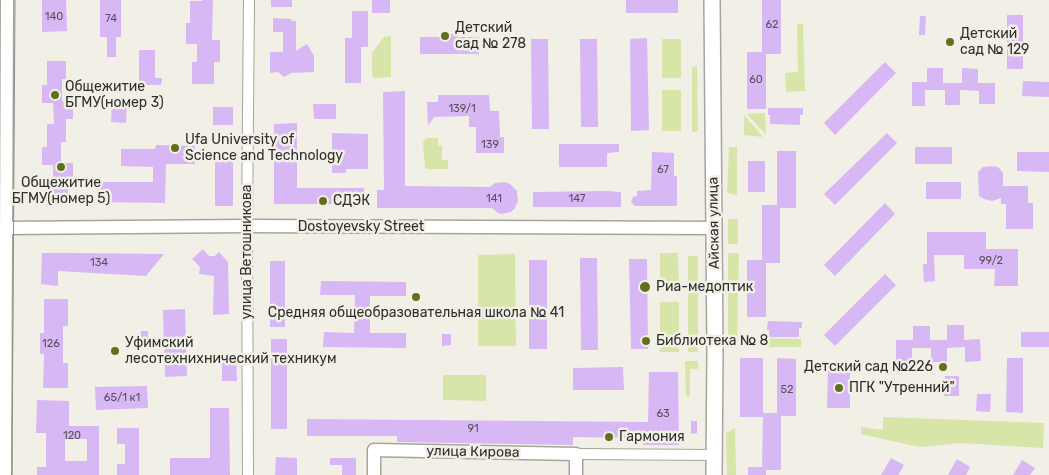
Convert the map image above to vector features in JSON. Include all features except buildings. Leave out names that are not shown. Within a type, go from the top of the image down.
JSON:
[{"type":"main road","name":"Айская улица","points":[[712,0],[715,228],[714,475]]},
{"type":"street","points":[[5,475],[7,0]]},
{"type":"street","name":"улица Ветошникова","points":[[248,475],[247,226],[249,0]]},
{"type":"street","name":"Dostoyevsky Street","points":[[6,228],[247,226],[715,228]]},
{"type":"street","name":"улица Кирова","points":[[374,475],[374,450],[576,454]]},
{"type":"street","points":[[576,475],[576,454],[715,455]]},
{"type":"green space","points":[[797,24],[803,24],[805,91],[786,92],[785,73],[798,72]]},
{"type":"green space","points":[[391,36],[391,77],[374,78],[372,76],[372,53],[384,37]]},
{"type":"green space","points":[[662,39],[681,39],[681,78],[662,78]]},
{"type":"green space","points":[[697,66],[698,130],[692,132],[692,67]]},
{"type":"green space","points":[[662,90],[681,90],[681,131],[662,131]]},
{"type":"green space","points":[[765,113],[766,135],[747,114]]},
{"type":"green space","points":[[744,115],[763,137],[744,135]]},
{"type":"green space","points":[[427,138],[438,138],[438,145],[442,146],[442,160],[448,160],[448,169],[425,168],[423,143]]},
{"type":"green space","points":[[729,147],[737,147],[737,195],[727,192]]},
{"type":"green space","points":[[728,219],[738,219],[738,244],[728,244]]},
{"type":"green space","points":[[660,253],[678,253],[679,290],[660,290]]},
{"type":"green space","points":[[728,253],[739,253],[737,345],[728,344]]},
{"type":"green space","points":[[515,254],[516,346],[478,346],[478,255]]},
{"type":"green space","points":[[688,256],[698,256],[698,352],[688,352]]},
{"type":"green space","points":[[660,302],[679,302],[679,352],[660,352]]},
{"type":"green space","points":[[765,338],[801,339],[801,347],[765,347]]},
{"type":"green space","points":[[685,361],[698,361],[698,369],[690,369],[690,396],[686,396]]},
{"type":"green space","points":[[443,375],[486,375],[486,401],[443,400]]},
{"type":"green space","points":[[883,417],[1044,423],[1043,448],[960,443],[923,447],[861,434],[861,427],[883,430]]},
{"type":"green space","points":[[735,428],[736,475],[727,475],[726,433]]},
{"type":"tram line","points":[[12,475],[15,0]]},
{"type":"place","name":"Детский сад № 278","points":[[445,36]]},
{"type":"place","name":"Детский сад № 129","points":[[950,42]]},
{"type":"place","name":"Общежитие БГМУ(номер 3)","points":[[55,95]]},
{"type":"place","name":"Ufa University of Science and Technology","points":[[175,148]]},
{"type":"place","name":"Общежитие БГМУ(номер 5)","points":[[61,167]]},
{"type":"place","name":"СДЭК","points":[[323,201]]},
{"type":"place","name":"Риа-медоптик","points":[[645,287]]},
{"type":"place","name":"Средняя общеобразовательная школа № 41","points":[[416,297]]},
{"type":"place","name":"Библиотека № 8","points":[[646,341]]},
{"type":"place","name":"Уфимский лесотехнихнический техникум","points":[[115,351]]},
{"type":"place","name":"Детский сад №226","points":[[943,367]]},
{"type":"place","name":"ПГК \"Утренний\"","points":[[839,388]]},
{"type":"place","name":"Гармония","points":[[609,437]]}]
